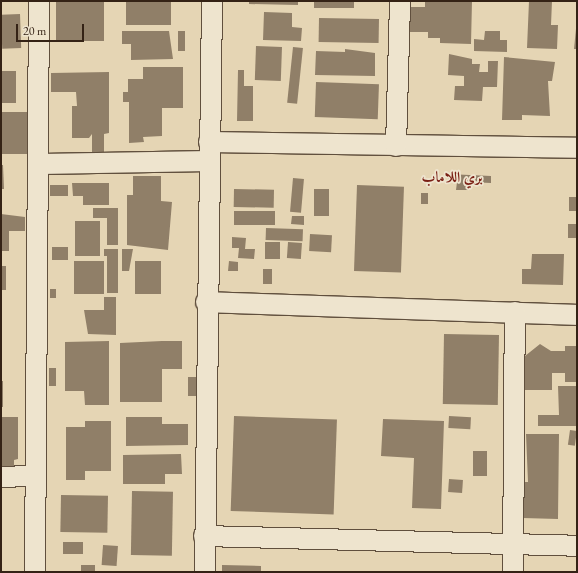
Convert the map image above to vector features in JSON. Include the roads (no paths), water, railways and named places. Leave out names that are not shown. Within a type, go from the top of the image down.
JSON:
[{"type":"street","points":[[35,572],[33,476],[41,164],[39,1]]},
{"type":"street","points":[[205,572],[206,302],[212,1]]},
{"type":"street","points":[[396,146],[400,1]]},
{"type":"street","points":[[41,164],[209,151],[396,146],[577,148]]},
{"type":"street","points":[[206,302],[577,315]]},
{"type":"street","points":[[513,572],[512,543],[516,312]]},
{"type":"street","points":[[1,476],[33,476]]},
{"type":"street","points":[[204,536],[512,543],[577,546]]},
{"type":"district","name":"بري اللاماب","points":[[452,177]]}]
